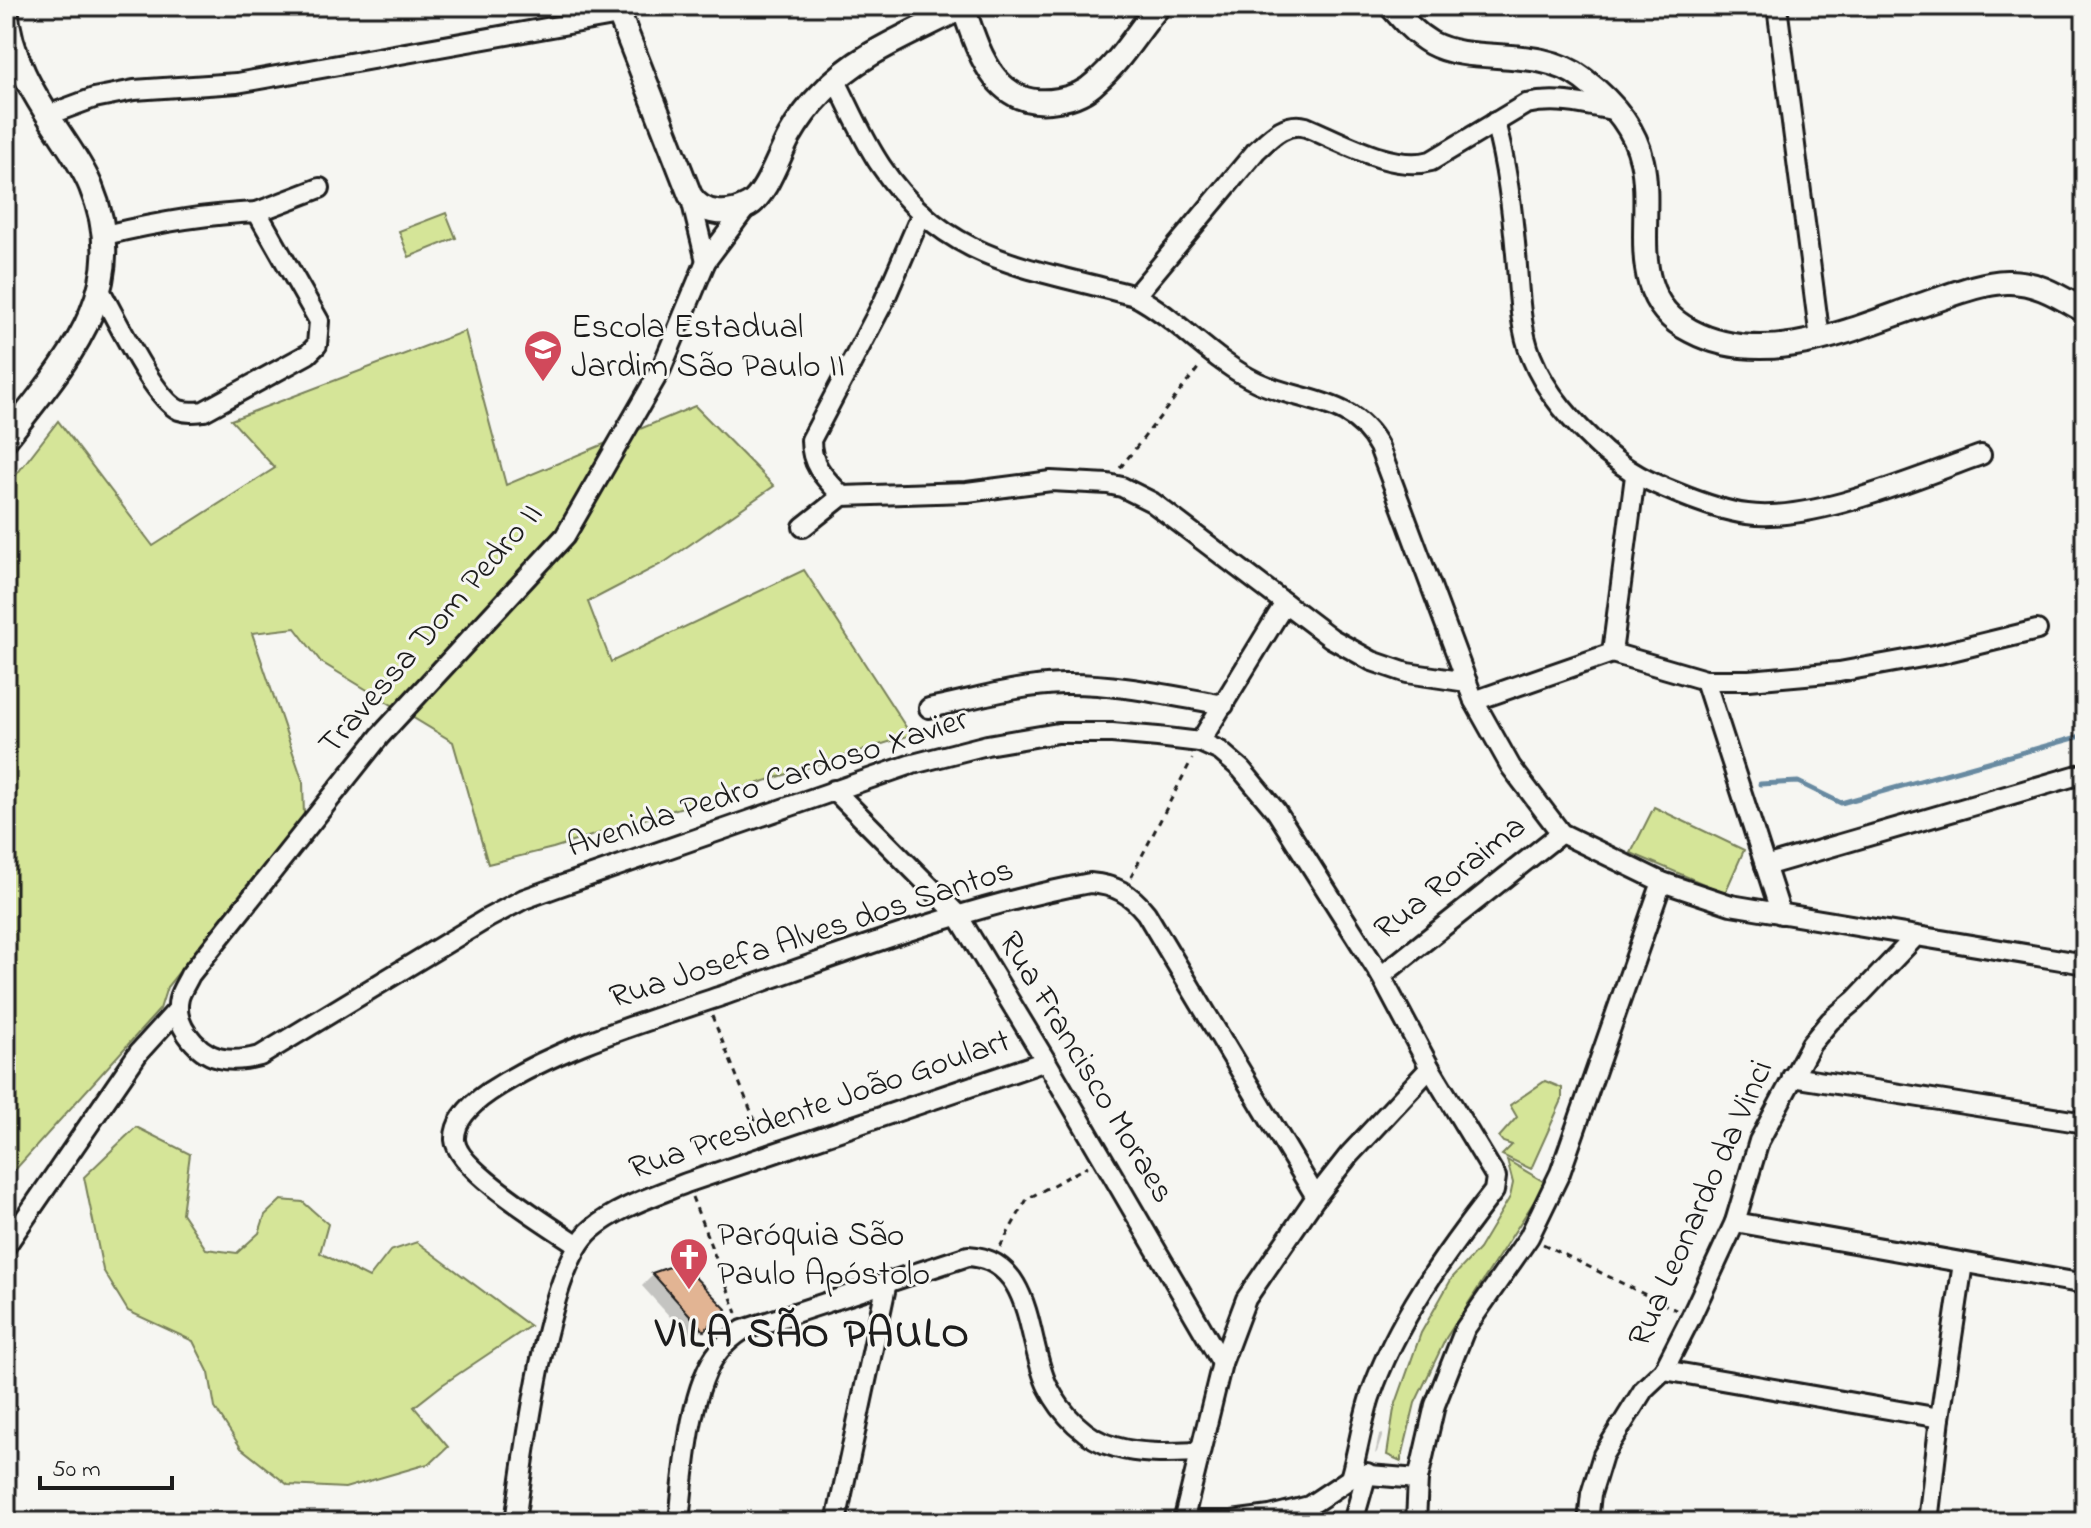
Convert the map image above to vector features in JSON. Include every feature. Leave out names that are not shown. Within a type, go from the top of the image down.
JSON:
[{"type":"street","points":[[6,6],[8,33],[26,80],[91,186],[105,235],[101,292],[63,366],[6,439]]},
{"type":"street","points":[[962,7],[986,64],[1001,85],[1019,98],[1048,102],[1067,99],[1097,82],[1159,6]]},
{"type":"street","points":[[1391,6],[1408,27],[1432,43],[1452,50],[1547,62],[1581,77],[1617,111],[1633,135],[1643,162],[1646,264],[1651,287],[1666,314],[1691,331],[1730,345],[1769,348],[1820,339],[1973,287],[2008,282],[2040,286],[2085,311]]},
{"type":"street","points":[[1777,6],[1820,339]]},
{"type":"street","name":"Travessa Dom Pedro II","points":[[178,1009],[179,997],[190,975],[380,736],[565,536],[661,369],[706,261],[748,205],[757,200],[802,116],[835,79],[866,58],[962,7]]},
{"type":"street","points":[[48,115],[94,98],[134,90],[237,83],[617,10],[695,204],[715,213],[737,211],[748,205]]},
{"type":"street","points":[[835,79],[879,164],[898,189],[948,236],[1013,265],[1135,296],[1152,305],[1211,352],[1254,381],[1347,412],[1370,430],[1474,701],[1511,767],[1561,833],[1662,882],[1731,905],[2085,964]]},
{"type":"street","points":[[1135,296],[1256,151],[1286,128],[1299,125],[1389,161],[1419,164],[1431,161],[1526,104],[1572,102],[1617,111]]},
{"type":"street","points":[[1495,122],[1508,182],[1524,328],[1531,355],[1549,392],[1581,431],[1635,476],[1699,502],[1748,514],[1790,513],[1842,503],[1981,455]]},
{"type":"street","points":[[105,235],[224,213],[257,212],[320,188]]},
{"type":"street","points":[[690,195],[706,261]]},
{"type":"street","points":[[101,292],[158,392],[178,410],[189,413],[204,411],[308,354],[317,345],[319,321],[257,212]]},
{"type":"street","points":[[842,496],[816,469],[811,440],[884,301],[922,213]]},
{"type":"street","points":[[1612,653],[1635,476]]},
{"type":"street","points":[[803,527],[842,496],[967,492],[1051,481],[1122,487],[1152,502],[1331,638],[1372,661],[1435,679],[1467,682]]},
{"type":"street","points":[[1200,742],[1285,603]]},
{"type":"street","points":[[1474,701],[1612,653],[1705,680],[1749,680],[1839,672],[1939,654],[2037,630]]},
{"type":"street","points":[[1705,680],[1781,914]]},
{"type":"street","points":[[929,708],[1024,687],[1064,684],[1224,705]]},
{"type":"street","name":"Avenida Pedro Cardoso Xavier","points":[[178,1009],[180,1024],[203,1053],[242,1061],[260,1056],[410,963],[524,899],[909,765],[987,745],[1058,733],[1112,733],[1200,742],[1220,751],[1241,769],[1276,811],[1381,976],[1430,1068],[1497,1181],[1494,1191],[1440,1265],[1405,1320],[1386,1358],[1370,1399],[1359,1474]]},
{"type":"street","points":[[1765,866],[2085,773]]},
{"type":"street","name":"Rua Francisco Moraes","points":[[834,790],[957,914],[1222,1363]]},
{"type":"street","name":"Rua Roraima","points":[[1381,976],[1561,833]]},
{"type":"street","points":[[1416,1522],[1418,1479],[1435,1405],[1465,1329],[1529,1237],[1560,1173],[1662,882]]},
{"type":"street","name":"Rua Josefa Alves dos Santos","points":[[578,1245],[505,1195],[462,1158],[455,1142],[457,1127],[469,1108],[488,1093],[541,1062],[957,914],[1090,883],[1109,885],[1124,891]]},
{"type":"street","points":[[1124,891],[1136,900],[1160,933],[1316,1197]]},
{"type":"street","name":"Rua Leonardo da Vinci","points":[[1588,1522],[1591,1494],[1603,1455],[1644,1389],[1664,1370],[1691,1317],[1735,1222],[1759,1141],[1792,1077],[1811,1044],[1830,1021],[1855,1000],[1915,937]]},
{"type":"street","points":[[6,1246],[139,1052],[178,1009]]},
{"type":"street","name":"Rua Presidente João Goulart","points":[[515,1522],[530,1418],[552,1312],[578,1245],[593,1228],[633,1205],[686,1183],[1046,1061]]},
{"type":"street","points":[[1418,1479],[1359,1474],[1309,1506],[1232,1521],[1183,1522],[1222,1363],[1246,1299],[1316,1197],[1380,1120],[1430,1068]]},
{"type":"street","points":[[1792,1077],[2085,1123]]},
{"type":"street","points":[[1735,1222],[2085,1284]]},
{"type":"street","points":[[679,1522],[699,1392],[718,1352],[743,1330],[968,1256],[992,1260],[1005,1271],[1024,1302],[1047,1385],[1063,1411],[1084,1431],[1112,1447],[1166,1454],[1200,1452]]},
{"type":"street","points":[[1928,1522],[1963,1263]]},
{"type":"street","points":[[836,1522],[887,1282]]},
{"type":"street","points":[[1664,1370],[1940,1418]]},
{"type":"street","points":[[1353,1522],[1359,1474]]},
{"type":"path","points":[[1108,484],[1211,352]]},
{"type":"path","points":[[1124,891],[1200,742]]},
{"type":"path","points":[[706,1001],[768,1153]]},
{"type":"path","points":[[992,1260],[1027,1199],[1102,1159]]},
{"type":"path","points":[[686,1183],[743,1330]]},
{"type":"path","points":[[1529,1237],[1691,1317]]},
{"type":"green space","points":[[446,213],[456,238],[409,257],[399,231]]},
{"type":"green space","points":[[465,331],[506,485],[695,406],[774,486],[665,562],[588,602],[611,662],[804,570],[911,735],[553,848],[488,864],[453,742],[321,662],[295,628],[252,633],[303,782],[304,816],[167,987],[160,1009],[6,1180],[6,488],[58,421],[153,546],[275,468],[231,420]]},
{"type":"green space","points":[[1654,807],[1744,850],[1725,893],[1631,853]]},
{"type":"green space","points":[[1545,1081],[1562,1088],[1562,1100],[1531,1169],[1502,1155],[1512,1145],[1499,1137],[1517,1117],[1510,1105]]},
{"type":"green space","points":[[136,1127],[190,1154],[182,1213],[206,1249],[237,1253],[259,1233],[265,1215],[281,1200],[303,1202],[328,1224],[320,1253],[369,1278],[390,1251],[417,1242],[530,1326],[414,1407],[448,1447],[431,1463],[345,1488],[288,1485],[241,1448],[215,1408],[209,1373],[193,1341],[128,1311],[103,1270],[84,1177]]},
{"type":"green space","points":[[1507,1160],[1546,1183],[1446,1338],[1415,1403],[1401,1461],[1387,1455],[1394,1409],[1421,1333],[1452,1278],[1479,1249],[1510,1197],[1513,1183]]},
{"type":"building","name":"Paróquia São Paulo Apóstolo","points":[[681,1263],[726,1309],[704,1331],[652,1273]]},
{"type":"waterway","points":[[1760,784],[1798,782],[1841,803],[2085,735]]},
{"type":"place","name":"Escola Estadual Jardim São Paulo II","points":[[543,383]]},
{"type":"place","name":"Paróquia São Paulo Apóstolo","points":[[689,1291]]},
{"type":"district","name":"VILA SÃO PAULO","points":[[813,1335]]}]
